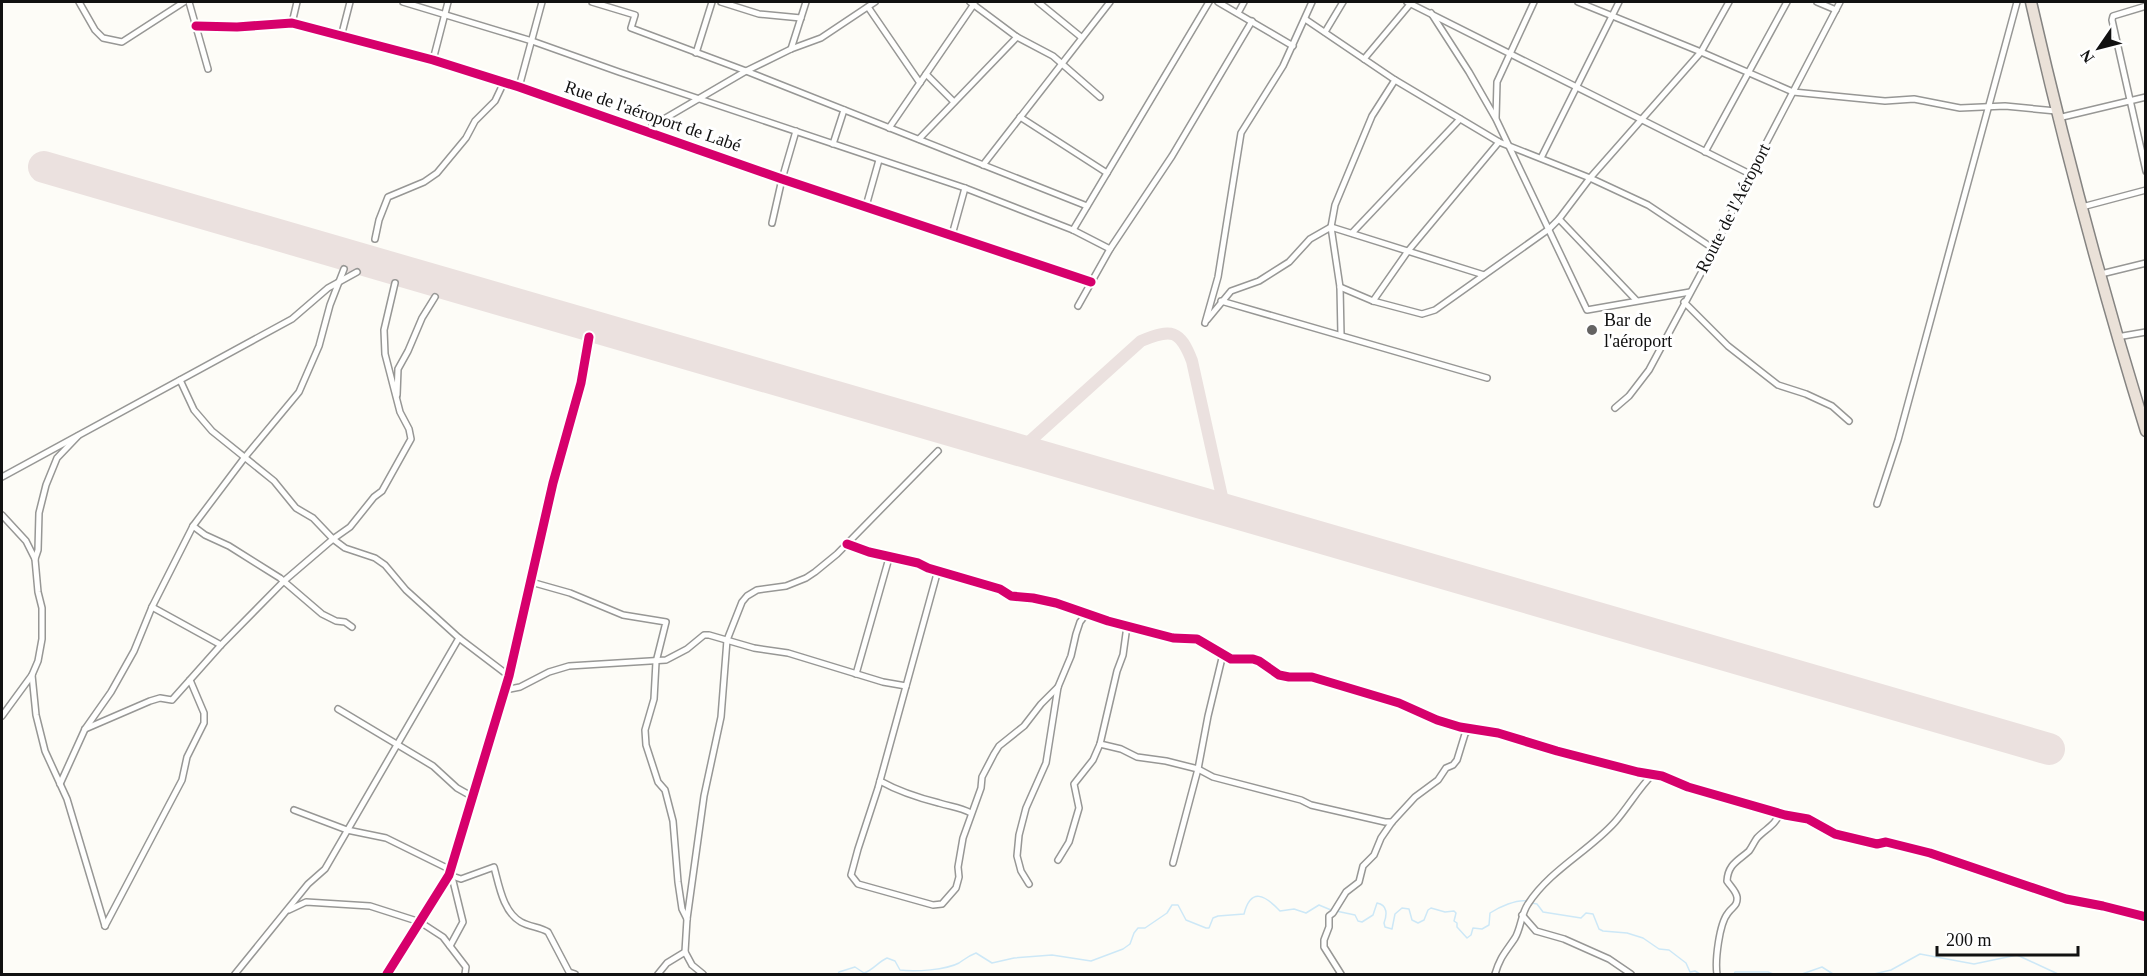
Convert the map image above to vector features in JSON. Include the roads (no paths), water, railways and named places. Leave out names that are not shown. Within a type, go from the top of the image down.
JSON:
[{"type":"highway","points":[[2031,2],[2057,114],[2117,337],[2145,431]]},
{"type":"street","points":[[81,2],[96,30],[103,38],[122,42],[184,2]]},
{"type":"street","points":[[189,2],[208,69]]},
{"type":"street","points":[[292,23],[297,2]]},
{"type":"street","points":[[341,37],[350,2]]},
{"type":"street","points":[[404,2],[532,40],[698,99],[965,188],[1073,230],[1110,249]]},
{"type":"street","points":[[433,60],[448,2]]},
{"type":"street","points":[[519,87],[543,2]]},
{"type":"street","points":[[592,2],[635,15],[631,28],[1087,206]]},
{"type":"street","points":[[620,9],[622,2]]},
{"type":"street","points":[[696,53],[712,2]]},
{"type":"street","points":[[721,2],[759,14],[801,18]]},
{"type":"street","points":[[790,49],[806,2]]},
{"type":"street","points":[[647,132],[652,126],[746,71],[790,49],[821,38],[875,2]]},
{"type":"street","points":[[1038,2],[1081,37]]},
{"type":"street","points":[[983,165],[1110,2]]},
{"type":"street","points":[[1073,230],[1209,2]]},
{"type":"street","points":[[1218,2],[1293,46]]},
{"type":"street","points":[[1238,13],[1244,2]]},
{"type":"street","points":[[1312,2],[1283,66],[1241,133],[1218,277],[1205,323],[1231,291],[1258,281],[1289,262],[1310,239],[1331,227],[1484,275]]},
{"type":"street","points":[[1325,32],[1343,2]]},
{"type":"street","points":[[1364,59],[1410,2],[1750,174]]},
{"type":"street","points":[[1496,119],[1497,82],[1534,2]]},
{"type":"street","points":[[1578,2],[1793,92],[1885,101],[1914,99],[1960,108],[1987,106],[2057,114],[2145,97]]},
{"type":"street","points":[[1540,158],[1619,2]]},
{"type":"street","points":[[1340,287],[1373,301],[1422,314],[1435,310],[1548,229],[1701,52],[1729,2]]},
{"type":"street","points":[[1705,152],[1787,2]]},
{"type":"street","points":[[1817,2],[1836,10]]},
{"type":"street","name":"Route de l'Aéroport","points":[[1616,408],[1629,396],[1649,370],[1714,249],[1750,174],[1840,2]]},
{"type":"street","points":[[1877,504],[1898,440],[2017,2]]},
{"type":"street","points":[[889,128],[972,3],[1017,37],[1053,56],[1100,96]]},
{"type":"street","points":[[2145,6],[2112,18],[2145,171]]},
{"type":"street","points":[[868,7],[920,83]]},
{"type":"street","points":[[1431,13],[1496,119],[1587,310],[1690,292]]},
{"type":"street","points":[[1305,19],[1395,80],[1499,142],[1590,178],[1648,206],[1714,249]]},
{"type":"street","points":[[1078,306],[1110,249],[1172,156],[1252,21]]},
{"type":"street","name":"Rue de l'aéroport de Labé","points":[[196,26],[237,27],[292,23],[433,60],[519,87],[1091,282]]},
{"type":"street","points":[[919,139],[1017,37]]},
{"type":"street","points":[[926,74],[954,102]]},
{"type":"street","points":[[1341,335],[1340,287],[1331,227],[1335,205],[1372,116],[1395,80]]},
{"type":"street","points":[[375,240],[379,220],[388,196],[424,182],[437,173],[466,138],[476,121],[495,100],[504,82]]},
{"type":"street","points":[[833,144],[844,110]]},
{"type":"street","points":[[1020,117],[1107,173]]},
{"type":"street","points":[[1352,233],[1460,119]]},
{"type":"street","points":[[772,224],[782,178],[796,131]]},
{"type":"street","points":[[1373,301],[1408,251],[1499,142]]},
{"type":"street","points":[[866,206],[879,160]]},
{"type":"street","points":[[952,235],[965,188]]},
{"type":"street","points":[[2082,207],[2145,190]]},
{"type":"street","points":[[1559,219],[1636,300]]},
{"type":"street","points":[[2100,274],[2145,262]]},
{"type":"street","points":[[60,784],[85,729],[111,692],[134,651],[152,607],[193,526],[245,457],[299,392],[319,346],[330,305],[344,268]]},
{"type":"street","points":[[2,477],[292,319],[317,297],[357,272]]},
{"type":"street","points":[[85,729],[150,701],[160,698],[172,700],[221,645],[284,581],[350,527],[382,491],[411,438],[396,400],[385,354],[384,330],[395,283]]},
{"type":"street","points":[[396,400],[398,369],[422,318],[435,297]]},
{"type":"street","points":[[1221,301],[1487,378]]},
{"type":"street","points":[[1684,302],[1728,345],[1778,385],[1832,406],[1849,421]]},
{"type":"street","points":[[2117,337],[2145,332]]},
{"type":"street","points":[[387,975],[450,872],[509,676],[553,483],[581,383],[589,337]]},
{"type":"street","points":[[180,380],[194,410],[212,431],[274,481],[296,508],[313,518],[345,548],[375,558],[385,565],[406,590],[459,638],[509,676]]},
{"type":"street","points":[[35,559],[38,550],[39,513],[46,485],[57,458],[78,436]]},
{"type":"street","points":[[703,975],[692,965],[685,952],[687,919],[704,796],[721,717],[727,640],[742,602],[757,590],[786,586],[806,578],[847,544],[938,451]]},
{"type":"street","points":[[2,515],[26,541],[35,559],[42,608],[42,639],[38,661],[32,675],[2,716]]},
{"type":"street","points":[[193,526],[284,581],[322,614],[336,621],[345,622],[352,627]]},
{"type":"street","points":[[847,544],[889,558],[918,563],[1000,589],[1011,596],[1033,598],[1127,627],[1173,638],[1197,639],[1231,659],[1253,659],[1279,675],[1312,677],[1399,703],[1437,720],[1470,729],[1498,733],[1557,751],[1662,776],[1688,787],[1808,819],[1835,834],[1877,844],[1886,842],[1930,853],[2066,899],[2145,917]]},
{"type":"street","points":[[855,674],[889,558]]},
{"type":"street","points":[[938,570],[880,781],[851,875],[858,884],[919,902],[942,904],[956,888],[962,844],[981,788],[982,777],[994,754],[999,746],[1024,726],[1058,687]]},
{"type":"street","points":[[531,582],[570,593],[622,615],[666,622],[656,662],[654,699],[645,730],[646,745],[658,782],[665,790],[673,821],[678,882],[682,909],[687,919]]},
{"type":"street","points":[[152,607],[221,645]]},
{"type":"street","points":[[1029,884],[1021,872],[1017,856],[1019,835],[1026,808],[1046,763],[1058,687],[1071,656],[1080,622],[1087,613]]},
{"type":"street","points":[[1058,860],[1069,842],[1079,808],[1074,784],[1093,759],[1100,744],[1117,670],[1123,655],[1127,627]]},
{"type":"street","points":[[505,690],[520,687],[549,672],[569,666],[656,662],[675,656],[704,635],[716,636],[754,648],[788,653],[883,682],[906,686]]},
{"type":"street","points":[[235,975],[308,884],[325,869],[459,638]]},
{"type":"street","points":[[1173,863],[1198,769],[1223,654]]},
{"type":"street","points":[[32,675],[36,715],[45,751],[67,799],[105,926],[182,780],[188,757],[204,723],[204,713],[190,680]]},
{"type":"street","points":[[338,709],[396,746],[433,766],[458,788],[473,797]]},
{"type":"street","points":[[1341,975],[1324,947],[1329,916],[1346,892],[1359,882],[1363,866],[1374,855],[1381,838],[1392,822],[1415,797],[1438,780],[1446,768],[1457,760],[1465,734],[1470,729]]},
{"type":"street","points":[[1100,744],[1121,749],[1137,757],[1198,769],[1206,774],[1301,800],[1311,806],[1392,822]]},
{"type":"street","points":[[1495,975],[1505,950],[1516,937],[1522,915],[1529,902],[1542,886],[1594,843],[1615,822],[1641,785],[1653,774]]},
{"type":"street","points":[[880,781],[940,803],[955,805],[971,813]]},
{"type":"street","points":[[294,810],[347,830],[386,838],[461,879],[494,867],[501,893],[510,911],[521,922],[548,932],[568,972],[575,975]]},
{"type":"street","points":[[1717,975],[1716,960],[1722,927],[1727,913],[1736,905],[1737,899],[1736,891],[1727,881],[1729,869],[1734,861],[1749,850],[1758,837],[1771,828],[1780,813]]},
{"type":"street","points":[[450,872],[464,922],[450,946]]},
{"type":"street","points":[[286,911],[306,902],[370,906],[420,922],[443,937],[466,967],[465,975]]},
{"type":"street","points":[[1522,915],[1536,931],[1564,939],[1610,959],[1631,975]]},
{"type":"street","points":[[658,975],[667,963],[685,952]]},
{"type":"waterway","points":[[838,974],[855,967],[864,973],[887,958],[895,961],[900,970],[939,969],[959,963],[976,953],[992,963],[1014,958],[1052,955],[1091,961],[1123,949],[1130,944],[1138,928],[1145,928],[1167,913],[1172,905],[1178,905],[1186,920],[1206,928],[1209,928],[1213,918],[1218,916],[1244,914],[1250,900],[1259,896],[1280,911],[1294,909],[1306,913],[1319,905],[1331,910]]},
{"type":"waterway","points":[[1336,911],[1355,915],[1358,921],[1362,922],[1373,915],[1377,903],[1381,904],[1386,911],[1385,927],[1392,929],[1395,914],[1402,908],[1409,909],[1412,920],[1418,923],[1424,920],[1431,908],[1445,912],[1454,911],[1456,913],[1454,921],[1467,938],[1471,935],[1473,928],[1482,929],[1489,925],[1490,913],[1498,908],[1518,901],[1527,901]]},
{"type":"waterway","points":[[1532,903],[1537,904],[1543,912],[1581,918],[1586,913],[1593,914],[1599,929],[1643,938],[1659,949],[1669,950],[1686,963],[1690,972],[1695,971],[1700,974]]},
{"type":"waterway","points":[[1874,974],[1891,970],[1920,954],[1974,964],[2017,955],[2058,974]]},
{"type":"waterway","points":[[1802,974],[1822,967],[1833,974]]},
{"type":"waterway","points":[[1734,974],[1735,972],[1773,974]]},
{"type":"place","name":"Bar de l'aéroport","points":[[1592,330]]}]
